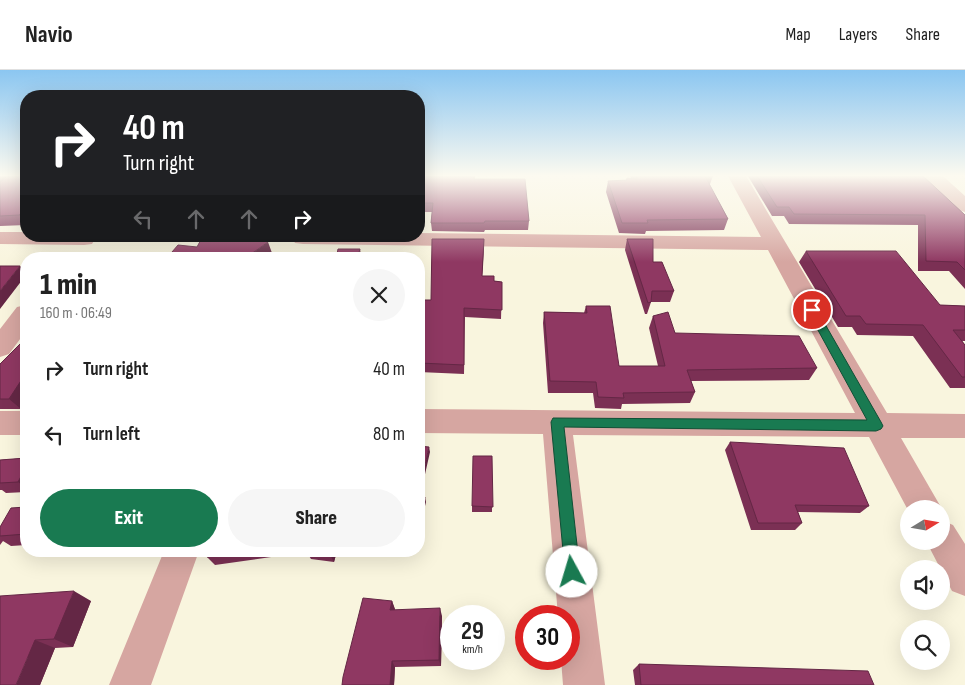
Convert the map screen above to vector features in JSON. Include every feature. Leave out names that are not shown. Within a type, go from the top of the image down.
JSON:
[{"type":"street","points":[[753,205],[876,426],[920,500]]},
{"type":"street","points":[[0,238],[20,238]]},
{"type":"street","points":[[425,239],[775,244]]},
{"type":"street","points":[[74,252],[82,242]]},
{"type":"street","points":[[0,347],[20,321]]},
{"type":"street","points":[[425,420],[965,426]]},
{"type":"street","points":[[557,422],[584,685]]},
{"type":"street","points":[[0,423],[20,423]]},
{"type":"street","points":[[949,550],[965,578]]},
{"type":"street","points":[[130,685],[180,557]]},
{"type":"building","points":[[0,205],[20,205],[19,215],[0,216]]},
{"type":"building","points":[[433,205],[527,205],[529,221],[431,223]]},
{"type":"building","points":[[616,205],[720,205],[728,219],[647,220],[648,223],[622,223]]},
{"type":"building","points":[[776,205],[954,205],[965,215],[965,270],[957,262],[926,261],[925,215],[794,214],[789,207],[777,207]]},
{"type":"building","points":[[432,239],[484,239],[482,276],[494,276],[494,281],[502,282],[502,310],[464,308],[464,365],[425,363],[425,300],[431,300]]},
{"type":"building","points":[[627,239],[653,239],[653,262],[662,262],[674,291],[652,291],[651,302],[648,303]]},
{"type":"building","points":[[200,242],[268,242],[254,252],[172,252],[178,245],[197,247]]},
{"type":"building","points":[[338,249],[360,249],[359,252],[337,252]]},
{"type":"building","points":[[806,251],[896,251],[940,305],[965,306],[965,330],[953,330],[965,345],[965,377],[962,377],[923,325],[866,324],[860,316],[846,316]]},
{"type":"building","points":[[0,266],[20,266],[0,291]]},
{"type":"building","points":[[586,306],[610,306],[619,366],[665,366],[653,316],[668,312],[675,333],[799,336],[817,368],[687,370],[695,392],[623,393],[624,398],[598,397],[596,382],[550,381],[544,312],[587,313]]},
{"type":"building","points":[[20,344],[20,382],[9,399],[0,399],[0,364]]},
{"type":"building","points":[[730,442],[844,448],[869,506],[795,505],[802,523],[758,523]]},
{"type":"building","points":[[425,447],[429,447],[425,465]]},
{"type":"building","points":[[473,456],[492,456],[493,507],[472,506]]},
{"type":"building","points":[[20,458],[20,478],[18,482],[0,483],[0,460]]},
{"type":"building","points":[[20,507],[20,534],[0,536],[0,527],[11,508]]},
{"type":"building","points":[[74,591],[54,639],[35,640],[16,685],[0,685],[0,596]]},
{"type":"building","points":[[363,598],[392,601],[390,610],[440,608],[439,660],[392,661],[390,685],[342,685]]},
{"type":"building","points":[[639,664],[868,671],[874,685],[641,685]]},
{"type":"route","points":[[572,572],[557,422],[876,426],[812,310]]}]
